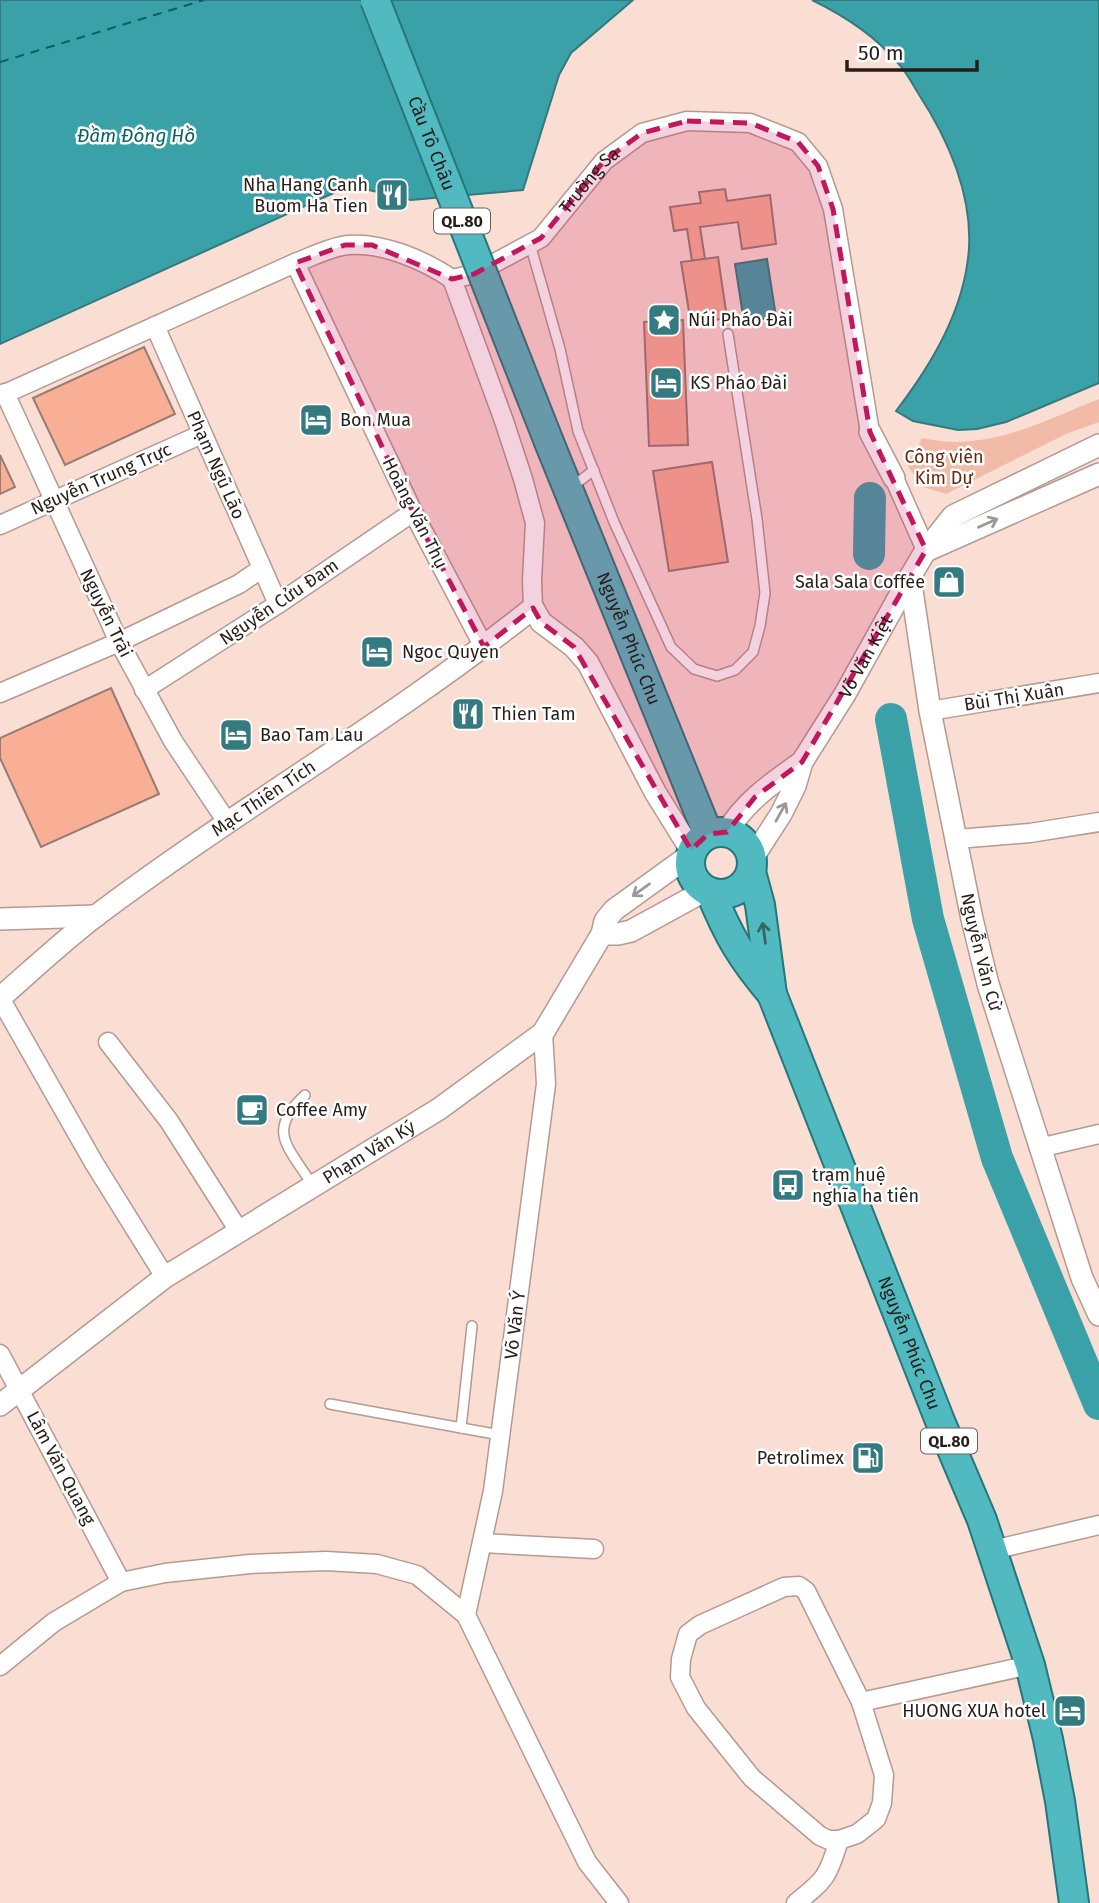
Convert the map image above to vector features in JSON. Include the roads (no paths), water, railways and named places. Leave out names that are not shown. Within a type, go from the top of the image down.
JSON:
[{"type":"highway","name":"Cầu Tô Châu","points":[[375,0],[549,442]]},
{"type":"highway","name":"Nguyễn Phúc Chu","points":[[549,442],[704,842]]},
{"type":"highway","points":[[743,840],[752,866],[739,888],[730,893],[708,891],[697,884],[692,875],[704,842],[743,840]]},
{"type":"highway","name":"Nguyễn Phúc Chu","points":[[752,866],[762,916],[772,994],[993,1550],[1030,1665],[1057,1789],[1073,1903]]},
{"type":"highway","name":"Nguyễn Phúc Chu","points":[[708,891],[745,962],[772,994]]},
{"type":"street","name":"Trường Sa","points":[[452,279],[474,274],[541,238],[604,162],[642,133],[687,121],[750,123],[797,142],[818,166],[833,209],[870,432],[926,550]]},
{"type":"street","points":[[3,395],[295,263],[345,245],[372,245],[436,268],[452,279],[523,479],[535,523],[532,580],[534,608],[541,622],[574,647],[588,663],[655,792],[704,842]]},
{"type":"street","name":"Hoàng Văn Thụ","points":[[295,263],[413,512],[484,647]]},
{"type":"street","name":"Phạm Ngũ Lão","points":[[155,326],[278,604]]},
{"type":"street","name":"Nguyễn Trãi","points":[[3,395],[118,642],[173,741],[227,822]]},
{"type":"street","name":"Nguyễn Trung Trực","points":[[0,525],[202,434]]},
{"type":"street","name":"Võ Văn Kiệt","points":[[752,866],[795,786],[802,762],[845,694],[926,550],[953,516],[1099,445]]},
{"type":"street","points":[[926,550],[1099,474]]},
{"type":"street","name":"Nguyễn Cửu Đam","points":[[144,690],[278,604],[413,512]]},
{"type":"street","points":[[0,693],[118,642],[239,584],[261,569]]},
{"type":"street","name":"Nguyễn Văn Cừ","points":[[910,577],[930,711],[988,984],[1082,1278],[1099,1315]]},
{"type":"street","name":"Mạc Thiên Tích","points":[[0,998],[96,916],[227,822],[484,647],[534,608]]},
{"type":"street","name":"Bùi Thị Xuân","points":[[930,711],[1099,683]]},
{"type":"street","name":"Võ Văn Kiệt","points":[[704,842],[735,819],[755,797],[802,762]]},
{"type":"street","points":[[957,839],[1030,833],[1099,822]]},
{"type":"street","name":"Phạm Văn Ký","points":[[0,1405],[165,1277],[439,1109],[543,1033],[602,934],[605,920],[614,910],[704,842]]},
{"type":"street","points":[[602,934],[631,931],[708,891]]},
{"type":"street","points":[[0,919],[96,916]]},
{"type":"street","points":[[0,998],[94,1163],[165,1277]]},
{"type":"street","name":"Võ Văn Ý","points":[[466,1615],[493,1491],[546,1084],[543,1033]]},
{"type":"street","points":[[107,1042],[169,1121],[239,1231]]},
{"type":"street","points":[[1039,1149],[1099,1134]]},
{"type":"street","name":"Lâm Văn Quang","points":[[0,1354],[121,1582]]},
{"type":"street","points":[[993,1550],[1099,1525]]},
{"type":"street","points":[[482,1544],[594,1549]]},
{"type":"street","points":[[0,1666],[54,1622],[121,1582],[165,1573],[250,1564],[326,1561],[377,1564],[417,1575],[466,1615],[587,1862],[619,1903]]},
{"type":"street","points":[[799,1586],[806,1591],[861,1702],[884,1775],[882,1802],[876,1819],[857,1835],[839,1840],[820,1836],[752,1778],[696,1708],[680,1678],[681,1659],[688,1634],[700,1625],[784,1587],[799,1586]]},
{"type":"street","points":[[861,1702],[1030,1665]]},
{"type":"street","points":[[796,1903],[823,1881],[839,1840]]},
{"type":"lane","points":[[530,244],[560,349],[578,431],[614,522],[671,647],[694,669],[717,676],[735,670],[752,652],[760,626],[765,593],[757,519],[728,334]]},
{"type":"lane","points":[[568,489],[594,470]]},
{"type":"lane","points":[[305,1095],[290,1109],[282,1123],[282,1136],[313,1186]]},
{"type":"lane","points":[[461,1428],[472,1326]]},
{"type":"lane","points":[[330,1404],[500,1435]]},
{"type":"water","name":"Đầm Đông Hồ","points":[[0,0],[633,0],[571,53],[559,75],[523,190],[411,200],[369,190],[338,191],[0,344]]},
{"type":"water","points":[[812,0],[1099,0],[1099,383],[1006,422],[977,429],[958,430],[913,421],[896,411],[934,355],[954,314],[966,271],[969,248],[967,207],[948,147],[903,69],[869,35],[847,19]]},
{"type":"water","points":[[767,259],[776,317],[744,322],[735,264]]},
{"type":"waterway","points":[[869,554],[870,498]]},
{"type":"waterway","points":[[891,719],[928,919],[997,1158],[1099,1404]]},
{"type":"place","name":"Nha Hang Canh Buom Ha Tien","points":[[392,195]]},
{"type":"place","name":"Núi Pháo Đài","points":[[664,320]]},
{"type":"place","name":"KS Pháo Đài","points":[[666,383]]},
{"type":"place","name":"Bon Mua","points":[[316,420]]},
{"type":"place","name":"Sala Sala Coffee","points":[[949,582]]},
{"type":"place","name":"Ngoc Quyen","points":[[377,652]]},
{"type":"place","name":"Thien Tam","points":[[468,714]]},
{"type":"place","name":"Bao Tam Lau","points":[[236,735]]},
{"type":"place","name":"Coffee Amy","points":[[252,1110]]},
{"type":"place","name":"trạm huệ nghĩa ha tiên","points":[[788,1185]]},
{"type":"place","name":"Petrolimex","points":[[868,1458]]},
{"type":"place","name":"HUONG XUA hotel","points":[[1070,1711]]},
{"type":"park label","name":"Công viên Kim Dự","points":[[944,468]]}]
